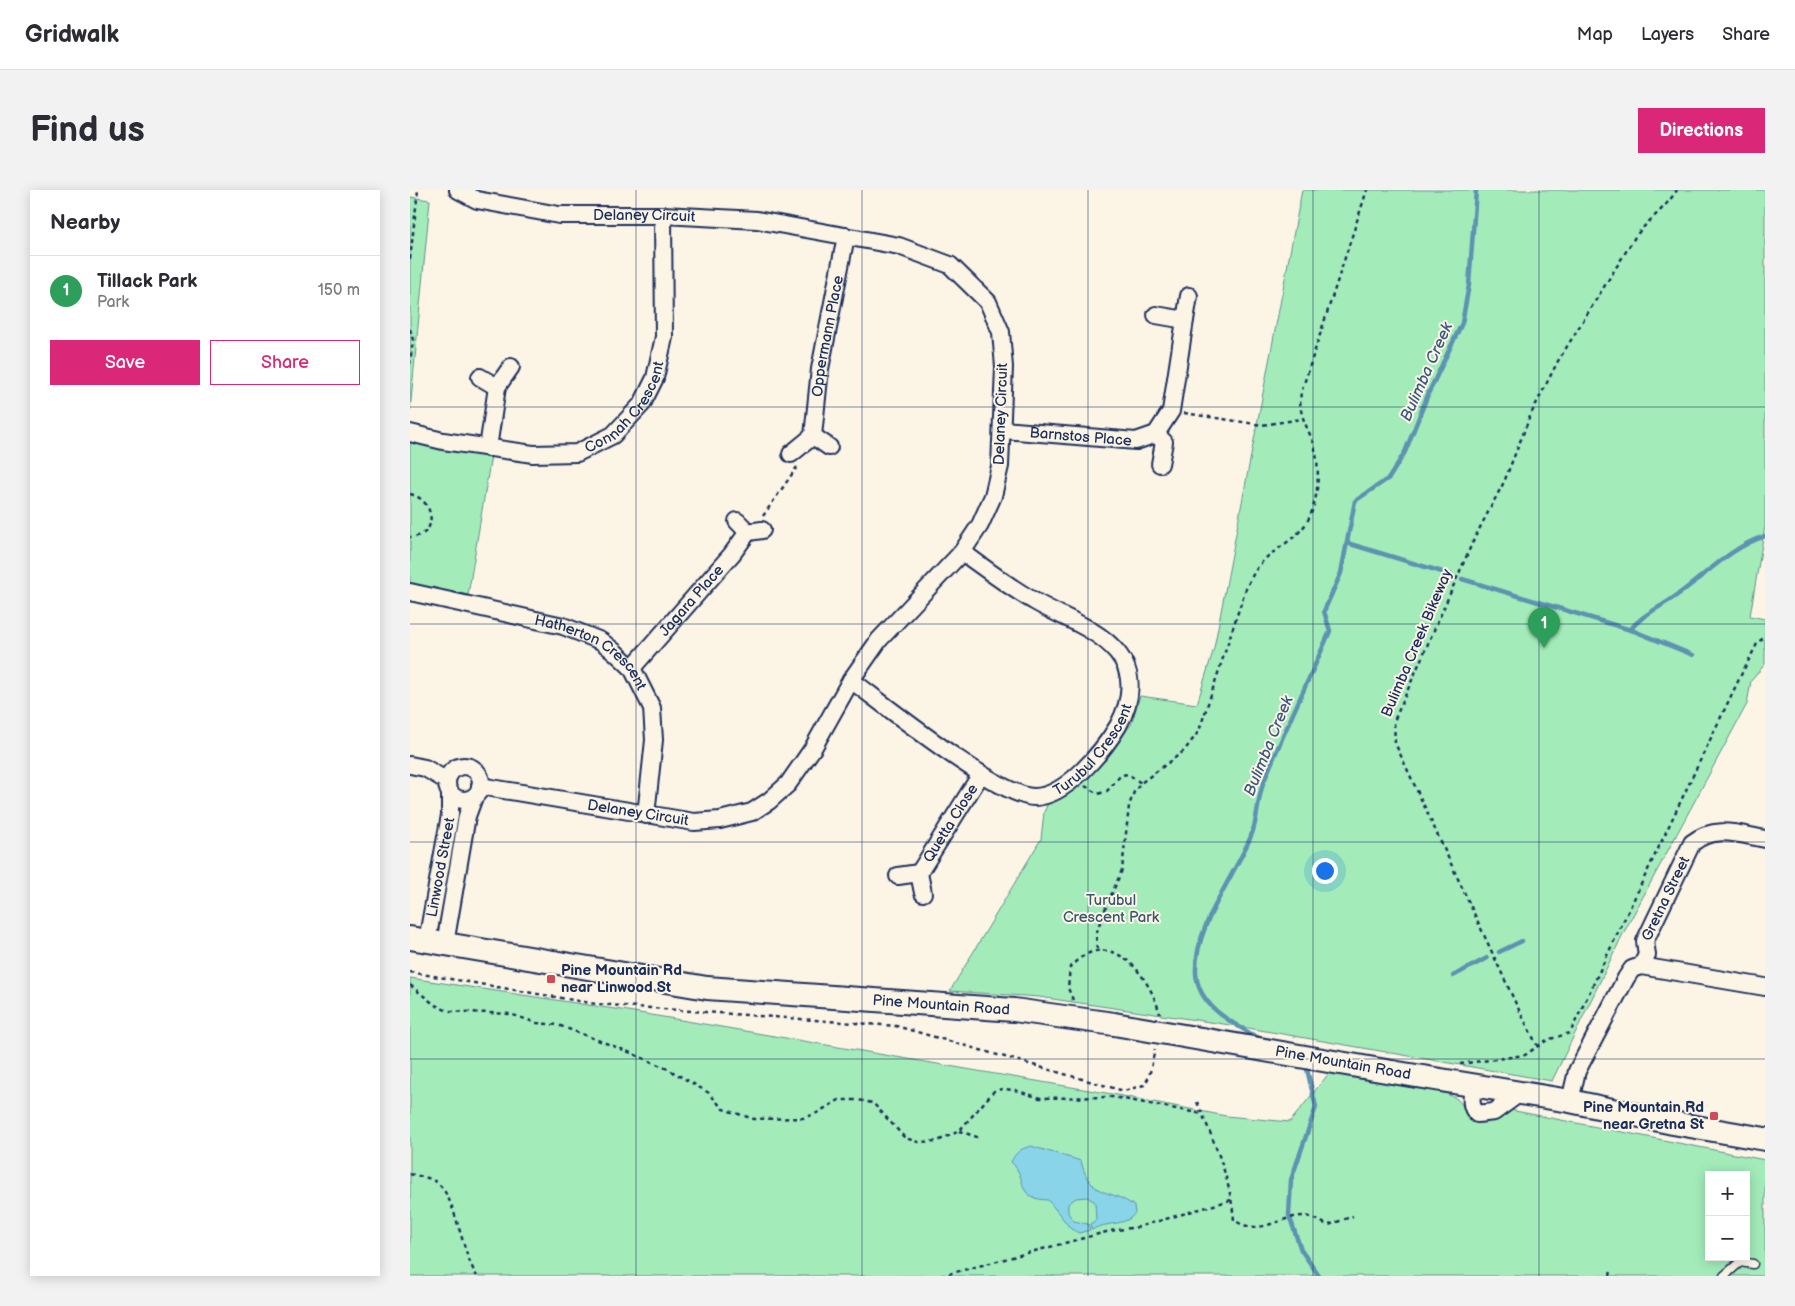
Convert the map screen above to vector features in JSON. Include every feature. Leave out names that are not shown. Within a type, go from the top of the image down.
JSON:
[{"type":"main road","name":"Pine Mountain Road","points":[[427,941],[707,988],[1005,1009],[1114,1024],[1570,1101],[1673,1123],[1765,1139]]},
{"type":"street","name":"Delaney Circuit","points":[[458,190],[477,200],[559,215],[662,216],[757,220],[899,246],[950,266],[988,302],[1001,332],[1004,367],[1003,430],[1000,466],[993,496],[980,525],[962,552],[878,640],[851,680],[798,770],[788,784],[769,801],[752,812],[720,820],[694,822],[477,791]]},
{"type":"street","name":"Connah Crescent","points":[[410,433],[488,448],[533,454],[577,453],[613,435],[642,404],[655,378],[664,337],[662,216]]},
{"type":"street","name":"Oppermann Place","points":[[813,436],[820,369],[846,236]]},
{"type":"street","points":[[1160,464],[1164,442],[1156,434],[1170,411],[1189,296]]},
{"type":"street","points":[[1156,316],[1185,320]]},
{"type":"street","points":[[488,448],[497,387],[511,367]]},
{"type":"street","points":[[480,377],[497,387]]},
{"type":"street","name":"Barnstos Place","points":[[1003,430],[1136,441],[1156,434]]},
{"type":"street","points":[[796,459],[813,436],[829,447]]},
{"type":"street","name":"Jagara Place","points":[[632,668],[732,554],[749,528]]},
{"type":"street","name":"Turubul Crescent","points":[[851,680],[981,774],[1019,794],[1035,797],[1056,792],[1076,779],[1115,731],[1126,712],[1130,693],[1128,671],[1118,654],[1104,639],[1032,600],[962,552]]},
{"type":"street","name":"Hatherton Crescent","points":[[410,592],[541,620],[586,634],[601,641],[632,668],[652,708],[654,740],[646,815]]},
{"type":"street","points":[[410,765],[425,768],[448,786],[461,800],[477,791],[478,773],[466,766],[454,769],[448,786]]},
{"type":"street","name":"Quetta Close","points":[[923,892],[919,873],[981,774]]},
{"type":"street","name":"Linwood Street","points":[[427,941],[450,815],[448,786]]},
{"type":"street","name":"Linwood Street","points":[[427,941],[467,816],[477,791]]},
{"type":"street","name":"Gretna Street","points":[[1641,966],[1647,955],[1645,941],[1692,842],[1702,835],[1716,831],[1765,839]]},
{"type":"street","name":"Quetta Close","points":[[898,876],[919,873]]},
{"type":"street","points":[[1570,1101],[1577,1071],[1632,969],[1641,966],[1765,987]]},
{"type":"lane","points":[[1724,1276],[1740,1262],[1753,1264]]},
{"type":"path","points":[[410,258],[418,190]]},
{"type":"path","points":[[1097,950],[1096,935],[1101,919],[1122,870],[1129,806],[1134,792],[1141,783],[1184,751],[1199,731],[1245,590],[1255,570],[1264,559],[1300,532],[1308,520],[1315,503],[1317,461],[1312,438],[1302,419],[1301,393],[1367,190]]},
{"type":"path","name":"Bulimba Creek Bikeway","points":[[1538,1047],[1516,1004],[1395,744],[1394,721],[1474,539],[1504,482],[1531,414],[1558,361],[1635,237],[1645,223],[1668,205],[1677,190]]},
{"type":"path","points":[[410,329],[413,340],[410,364]]},
{"type":"path","points":[[1170,411],[1262,424],[1302,419]]},
{"type":"path","points":[[749,528],[760,520],[796,459]]},
{"type":"path","points":[[410,494],[418,496],[425,503],[430,510],[431,521],[427,529],[419,536],[410,537]]},
{"type":"path","points":[[1455,1064],[1525,1055],[1548,1040],[1570,1033],[1742,673],[1758,642],[1765,637]]},
{"type":"path","points":[[1076,779],[1098,794],[1107,791],[1121,775],[1128,774],[1141,783]]},
{"type":"path","points":[[410,985],[435,1004],[448,1011],[510,1014],[537,1023],[558,1025],[624,1050],[668,1069],[709,1093],[723,1109],[754,1119],[803,1118],[815,1114],[839,1100],[858,1100],[873,1103],[905,1138],[918,1142],[938,1141],[959,1130],[994,1091],[1002,1089],[1015,1090],[1040,1098],[1114,1097],[1202,1114]]},
{"type":"path","points":[[1197,1102],[1227,1175],[1234,1220],[1244,1227],[1255,1228],[1308,1216],[1329,1225],[1354,1216]]},
{"type":"path","points":[[959,1130],[980,1138]]},
{"type":"path","points":[[410,1174],[437,1182],[448,1194],[464,1252],[478,1276]]},
{"type":"path","points":[[941,1276],[1110,1231],[1138,1227],[1231,1200]]},
{"type":"path","points":[[1610,1276],[1611,1271]]},
{"type":"green space","name":"Turubul Crescent Park","points":[[1302,190],[1765,190],[1765,526],[1750,616],[1765,619],[1765,664],[1751,681],[1747,704],[1624,932],[1552,1081],[1237,1026],[1039,997],[950,991],[1041,839],[1044,812],[1049,801],[1063,797],[1078,786],[1131,725],[1140,696],[1197,704],[1214,648]]},
{"type":"green space","points":[[410,197],[430,200],[410,411]]},
{"type":"green space","points":[[410,443],[491,456],[468,595],[410,584]]},
{"type":"green space","points":[[410,978],[628,1011],[1112,1094],[1226,1116],[1290,1122],[1330,1072],[1396,1082],[1447,1094],[1460,1102],[1471,1120],[1479,1123],[1484,1123],[1510,1110],[1765,1160],[1765,1276],[410,1276]]},
{"type":"water","points":[[1031,1146],[1081,1161],[1090,1182],[1102,1191],[1117,1196],[1134,1206],[1135,1213],[1121,1222],[1097,1227],[1092,1230],[1090,1224],[1096,1220],[1095,1202],[1087,1197],[1076,1198],[1068,1204],[1068,1213],[1074,1221],[1088,1224],[1090,1230],[1079,1233],[1071,1229],[1048,1200],[1037,1199],[1026,1192],[1020,1175],[1011,1162],[1019,1151]]},
{"type":"waterway","name":"Bulimba Creek","points":[[1262,1040],[1220,1014],[1204,996],[1198,985],[1196,973],[1201,938],[1216,903],[1251,836],[1263,784],[1330,631],[1324,611],[1341,573],[1355,501],[1389,478],[1405,452],[1429,392],[1462,323],[1469,285],[1476,190]]},
{"type":"waterway","points":[[1630,630],[1644,617],[1682,592],[1727,556],[1752,541],[1765,536]]},
{"type":"waterway","points":[[1347,543],[1452,575]]},
{"type":"waterway","points":[[1462,579],[1634,631],[1693,655]]},
{"type":"waterway","points":[[1499,952],[1522,941]]},
{"type":"waterway","points":[[1453,976],[1487,958]]},
{"type":"waterway","name":"Bulimba Creek","points":[[1306,1065],[1316,1107],[1291,1180],[1289,1215],[1301,1250],[1319,1276]]},
{"type":"place","name":"Tillack Park","points":[[1544,648]]},
{"type":"place","name":"Pine Mountain Rd near Linwood St","points":[[551,979]]},
{"type":"place","name":"Pine Mountain Rd near Gretna St","points":[[1714,1116]]}]
